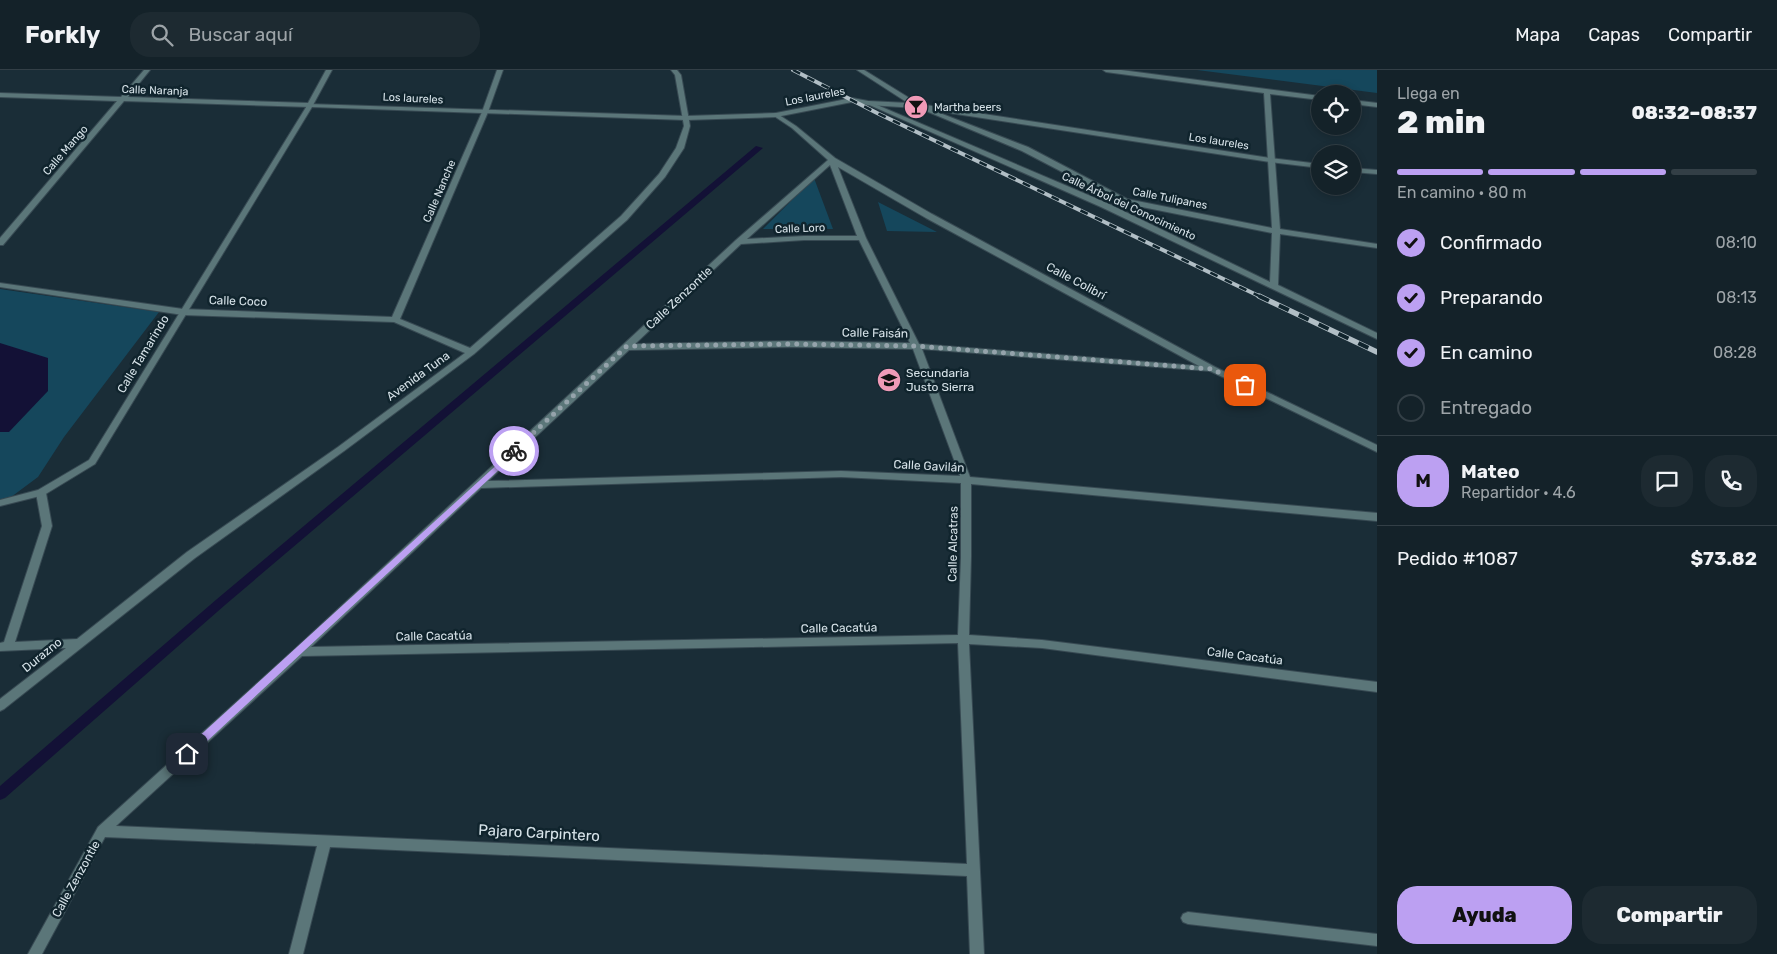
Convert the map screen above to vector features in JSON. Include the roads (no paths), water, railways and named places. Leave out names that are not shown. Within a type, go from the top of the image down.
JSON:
[{"type":"street","name":"Calle Mango","points":[[0,243],[147,70]]},
{"type":"street","name":"Calle Tamarindo","points":[[0,503],[41,493],[92,462],[330,70]]},
{"type":"street","name":"Calle Nanche","points":[[395,320],[485,112],[500,70]]},
{"type":"street","name":"Avenida Tuna","points":[[79,643],[190,555],[341,448],[471,352],[624,218],[662,174],[680,148],[687,126],[678,75],[674,70]]},
{"type":"street","points":[[860,70],[918,106]]},
{"type":"street","points":[[1106,70],[1267,93],[1311,97]]},
{"type":"street","points":[[1267,93],[1276,231],[1274,286]]},
{"type":"street","name":"Calle Naranja","points":[[0,94],[310,104]]},
{"type":"street","name":"Los laureles","points":[[310,104],[686,118],[776,115],[852,100],[868,103],[918,106],[1311,165]]},
{"type":"street","name":"Calle Árbol del Conocimiento","points":[[868,103],[1104,205],[1377,336]]},
{"type":"street","points":[[1361,103],[1377,105]]},
{"type":"street","name":"Calle Tulipanes","points":[[918,106],[1025,149],[1125,201],[1276,231],[1377,246]]},
{"type":"street","name":"Calle Colibrí","points":[[776,115],[794,127],[832,160],[929,216],[1212,369],[1377,449]]},
{"type":"street","name":"Calle Alcatras","points":[[832,160],[862,238],[916,346],[966,480],[963,639],[977,954]]},
{"type":"street","name":"Calle Zenzontle","points":[[35,954],[102,831],[300,652],[739,242],[832,160]]},
{"type":"street","points":[[1361,171],[1377,172]]},
{"type":"street","name":"Calle Loro","points":[[739,242],[804,238],[862,238]]},
{"type":"street","name":"Calle Coco","points":[[0,284],[183,312],[395,320],[471,352]]},
{"type":"street","name":"Calle Faisán","points":[[627,346],[791,344],[916,346],[1212,369]]},
{"type":"street","name":"Calle Gavilán","points":[[478,484],[841,474],[966,480],[1377,517]]},
{"type":"street","points":[[41,493],[47,526],[4,647],[79,643]]},
{"type":"street","name":"Calle Cacatúa","points":[[300,652],[963,639],[1042,644],[1377,687]]},
{"type":"street","name":"Durazno","points":[[0,706],[79,643]]},
{"type":"street","name":"Pajaro Carpintero","points":[[102,831],[974,870]]},
{"type":"street","points":[[296,954],[325,840]]},
{"type":"street","points":[[1188,918],[1377,940]]},
{"type":"waterway","points":[[0,794],[221,602],[759,148]]},
{"type":"railway","points":[[793,70],[877,113],[1261,297]]},
{"type":"railway","points":[[1259,296],[1377,352]]},
{"type":"place","name":"Martha beers","points":[[916,107]]},
{"type":"place","name":"Secundaria Justo Sierra","points":[[889,380]]}]
